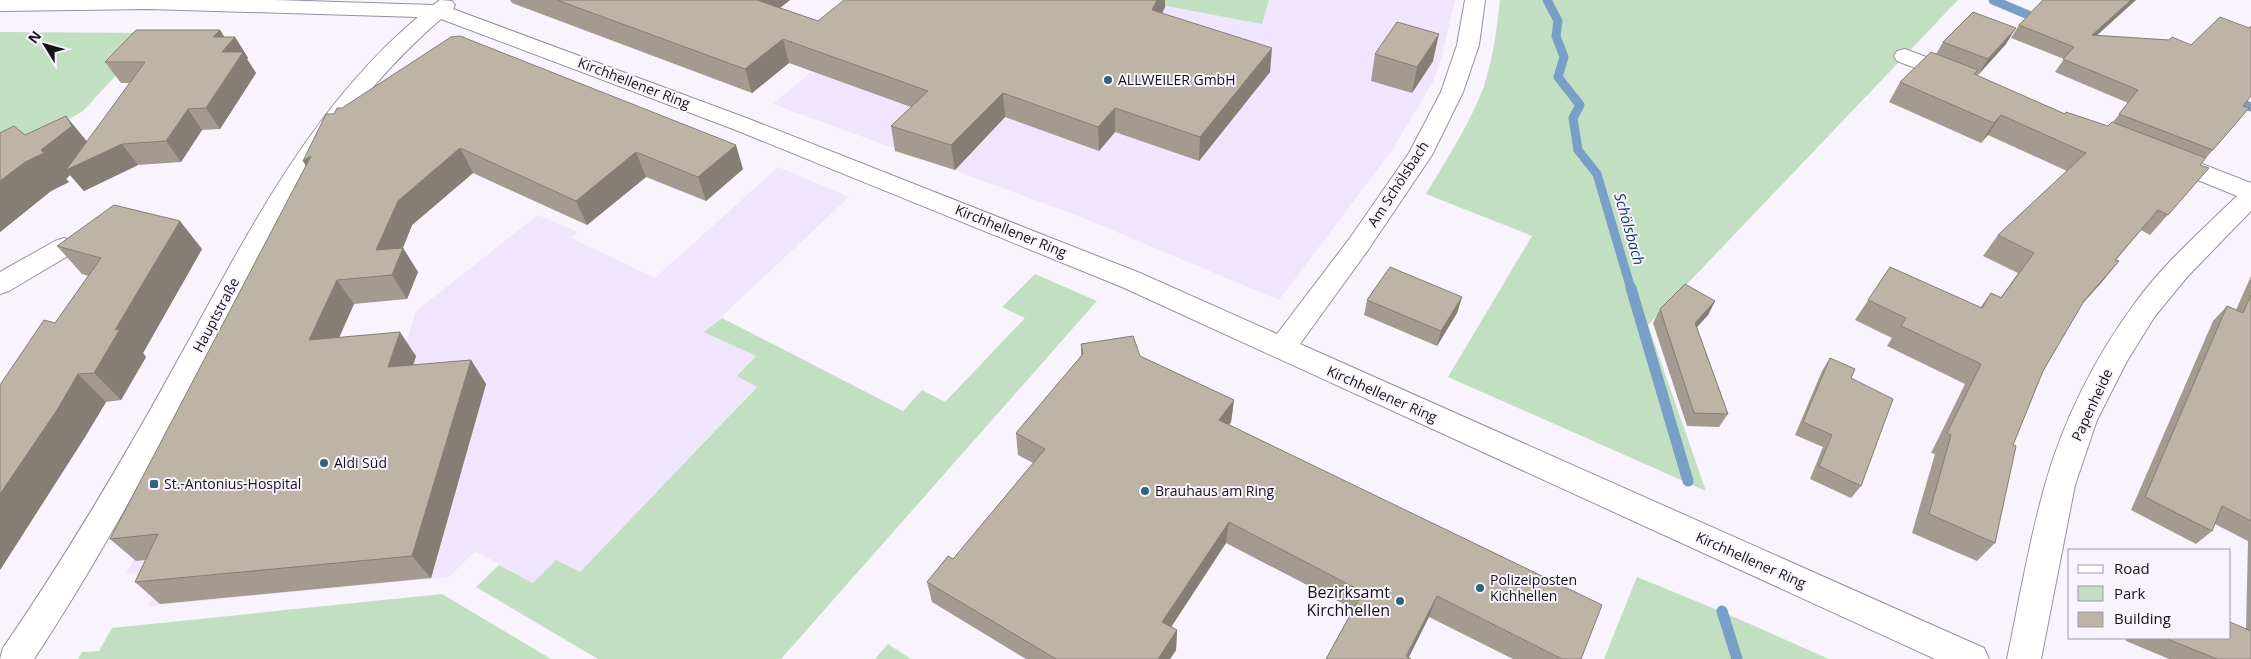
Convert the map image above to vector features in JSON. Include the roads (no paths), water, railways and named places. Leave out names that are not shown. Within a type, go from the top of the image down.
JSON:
[{"type":"street","name":"Am Schölsbach","points":[[1281,349],[1420,155],[1452,92],[1468,45],[1475,0]]},
{"type":"street","name":"Kirchhellener Ring","points":[[0,5],[149,3],[445,6],[470,21],[732,120],[1131,280],[1972,659]]},
{"type":"street","name":"Hauptstraße","points":[[15,659],[122,489],[269,215],[301,164],[350,96],[396,49],[445,6]]},
{"type":"street","points":[[1905,56],[1978,85]]},
{"type":"street","name":"Papenheide","points":[[2024,659],[2060,485],[2082,420],[2116,356],[2145,309],[2179,269],[2251,194],[2152,153]]},
{"type":"street","points":[[0,284],[64,247]]},
{"type":"waterway","name":"Schölsbach","points":[[1547,0],[1558,21],[1556,36],[1564,57],[1558,77],[1580,105],[1573,118],[1578,150],[1597,174],[1631,289]]},
{"type":"waterway","points":[[1993,0],[2040,20]]},
{"type":"waterway","points":[[2233,100],[2251,107]]},
{"type":"waterway","name":"Schölsbach","points":[[1631,288],[1688,481]]},
{"type":"waterway","name":"Schölsbach","points":[[1722,611],[1737,659]]},
{"type":"place","name":"ALLWEILER GmbH","points":[[1108,80]]},
{"type":"place","name":"Aldi Süd","points":[[324,463]]},
{"type":"place","name":"St.-Antonius-Hospital","points":[[154,484]]},
{"type":"place","name":"Brauhaus am Ring","points":[[1145,491]]},
{"type":"place","name":"Polizeiposten Kichhellen","points":[[1480,588]]},
{"type":"place","name":"Bezirksamt Kirchhellen","points":[[1400,601]]}]
